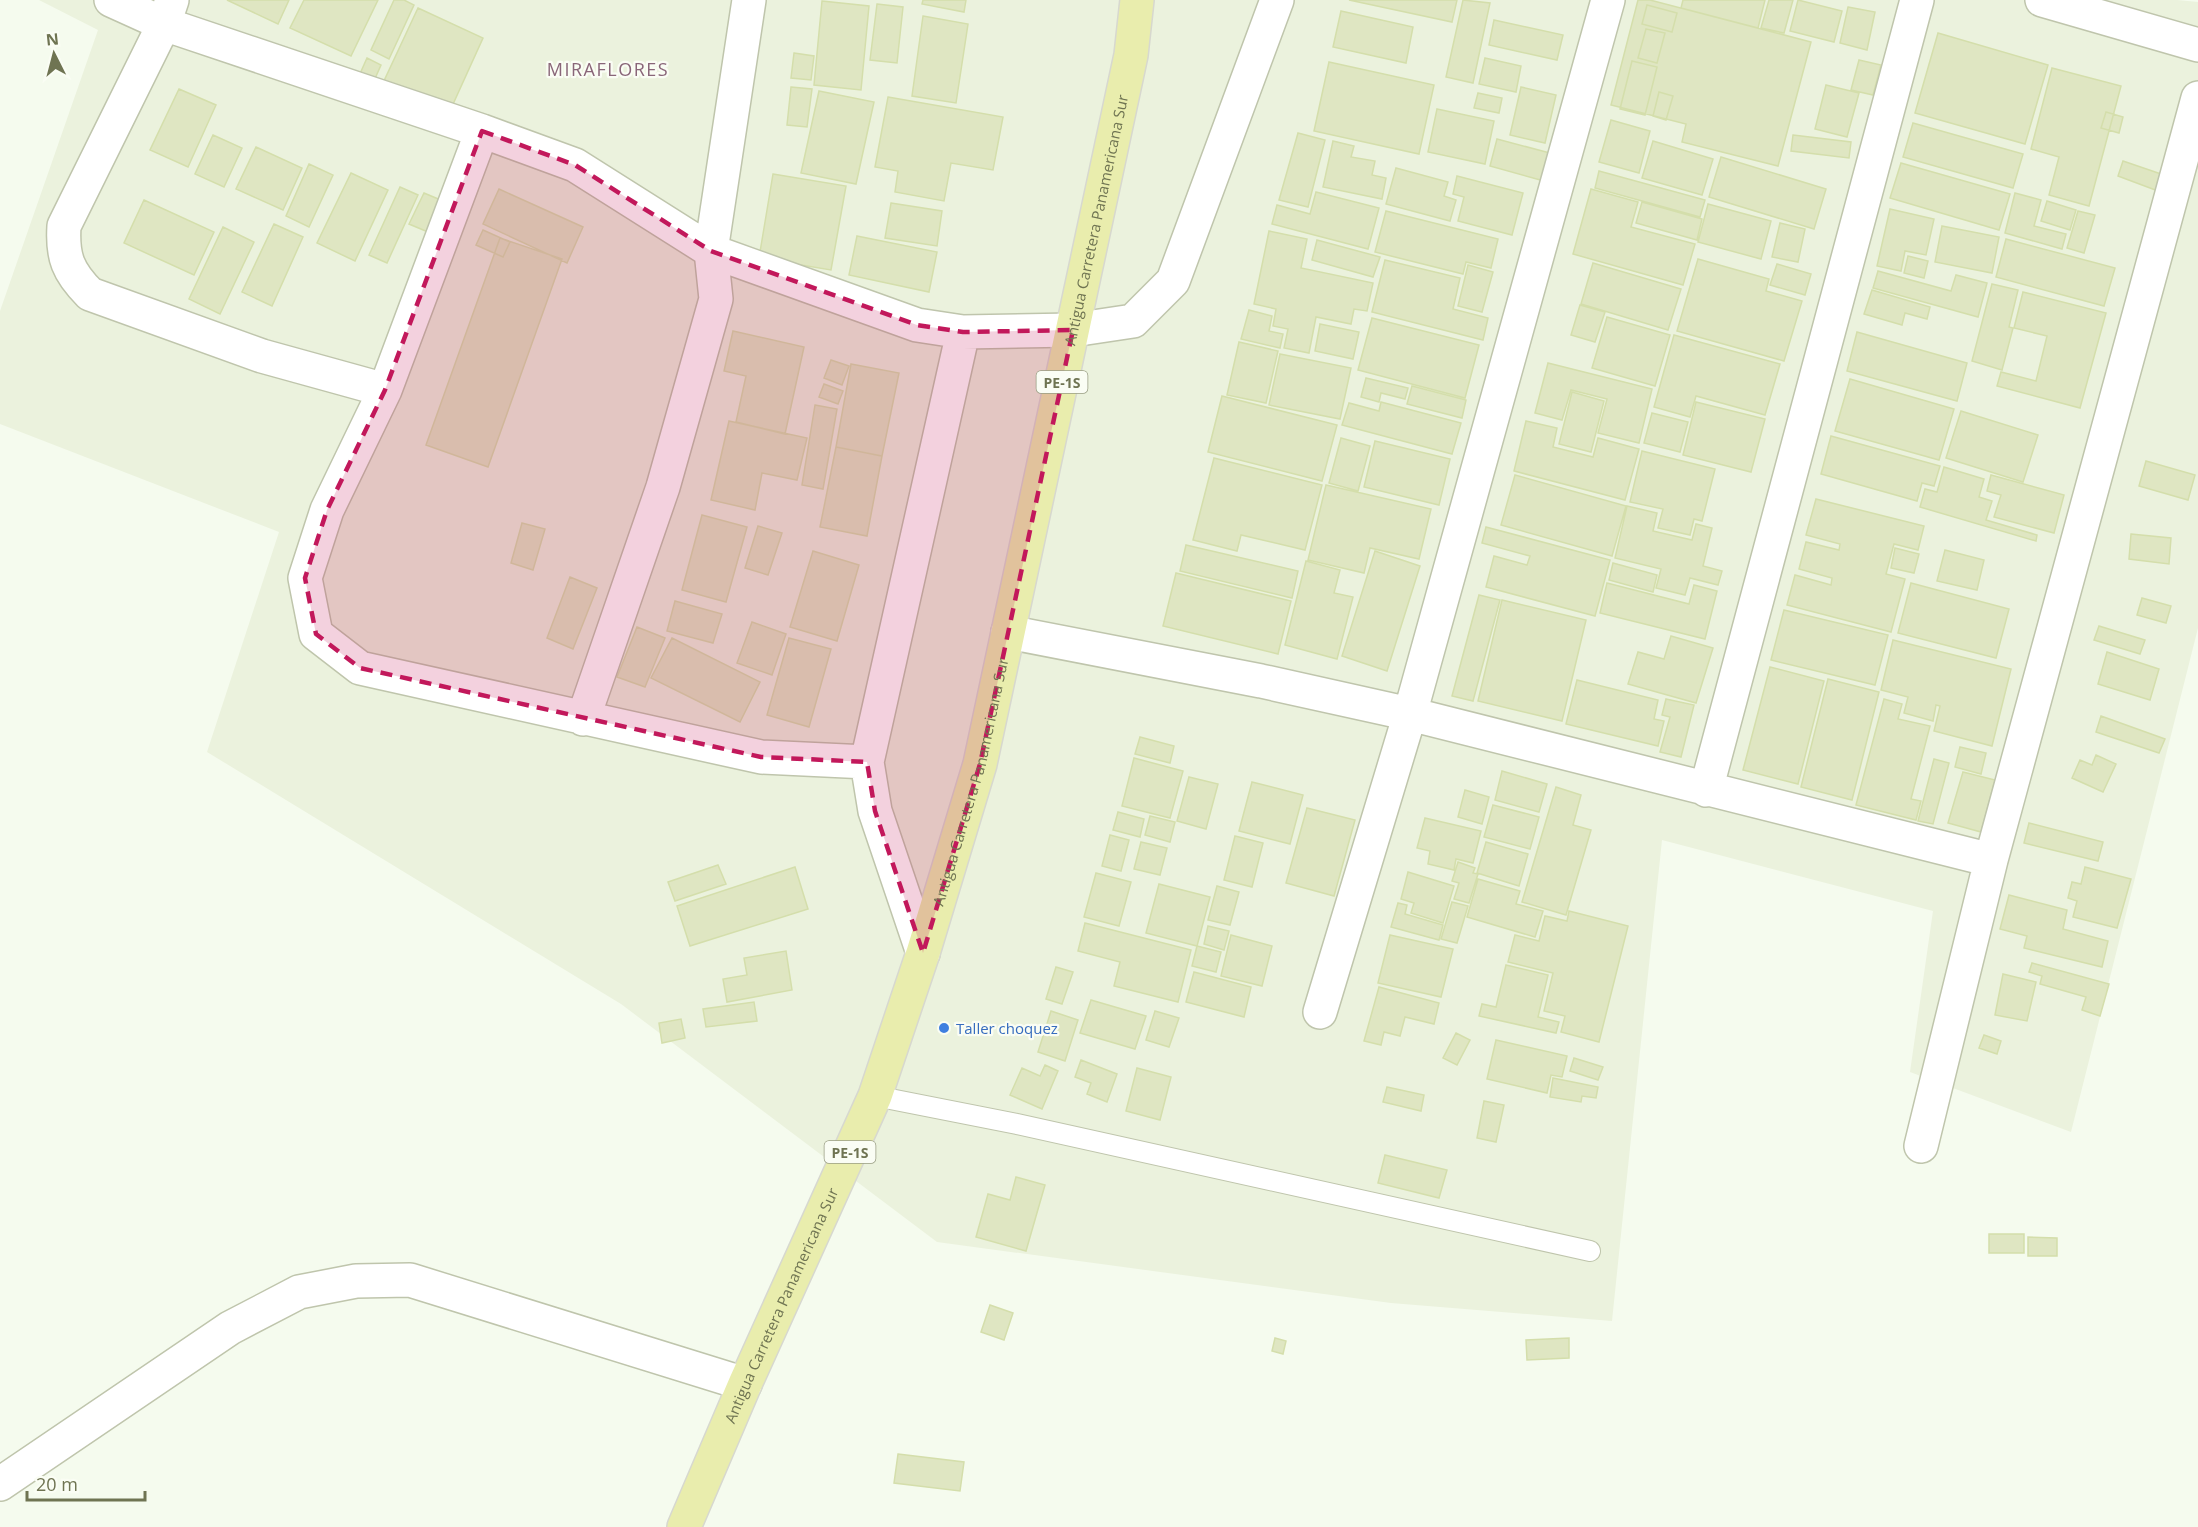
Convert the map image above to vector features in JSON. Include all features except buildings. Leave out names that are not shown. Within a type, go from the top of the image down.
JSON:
[{"type":"highway","name":"Antigua Carretera Panamericana Sur","points":[[684,1527],[745,1384],[875,1096],[923,954],[980,764],[1131,55],[1137,0]]},
{"type":"street","points":[[111,0],[168,12],[575,165],[711,251],[917,325],[963,332],[1073,330],[1133,321],[1173,281],[1277,0]]},
{"type":"street","points":[[583,719],[663,487],[716,299],[711,251],[749,0]]},
{"type":"street","points":[[1320,1012],[1410,714],[1608,0]]},
{"type":"street","points":[[1706,789],[1917,0]]},
{"type":"street","points":[[2042,0],[2198,45]]},
{"type":"street","points":[[168,12],[64,226],[62,245],[67,264],[76,281],[90,294],[262,356],[385,390]]},
{"type":"street","points":[[1921,1146],[1991,860],[2198,98]]},
{"type":"street","points":[[482,131],[385,390],[327,510],[305,578],[316,634],[360,668],[761,757],[867,762]]},
{"type":"street","points":[[923,954],[874,811],[867,762],[963,332]]},
{"type":"street","points":[[1008,632],[1261,681],[1410,714],[1991,860]]},
{"type":"street","points":[[0,1484],[230,1328],[299,1292],[356,1281],[410,1280],[745,1384]]},
{"type":"lane","points":[[875,1096],[1017,1124],[1590,1251]]},
{"type":"highlighted area","points":[[482,131],[575,165],[711,251],[917,325],[963,332],[1073,330],[980,764],[923,953],[875,811],[867,762],[761,757],[360,668],[316,634],[305,578],[327,510],[385,390]]},
{"type":"shaded area","points":[[39,0],[2177,0],[2198,2],[2198,628],[2071,1132],[1910,1072],[1933,911],[1662,840],[1612,1321],[1391,1303],[937,1242],[621,1004],[207,752],[279,532],[0,424],[0,311],[98,30]]},
{"type":"place","name":"Taller choquez","points":[[944,1028]]},
{"type":"district","name":"MIRAFLORES","points":[[608,69]]}]
